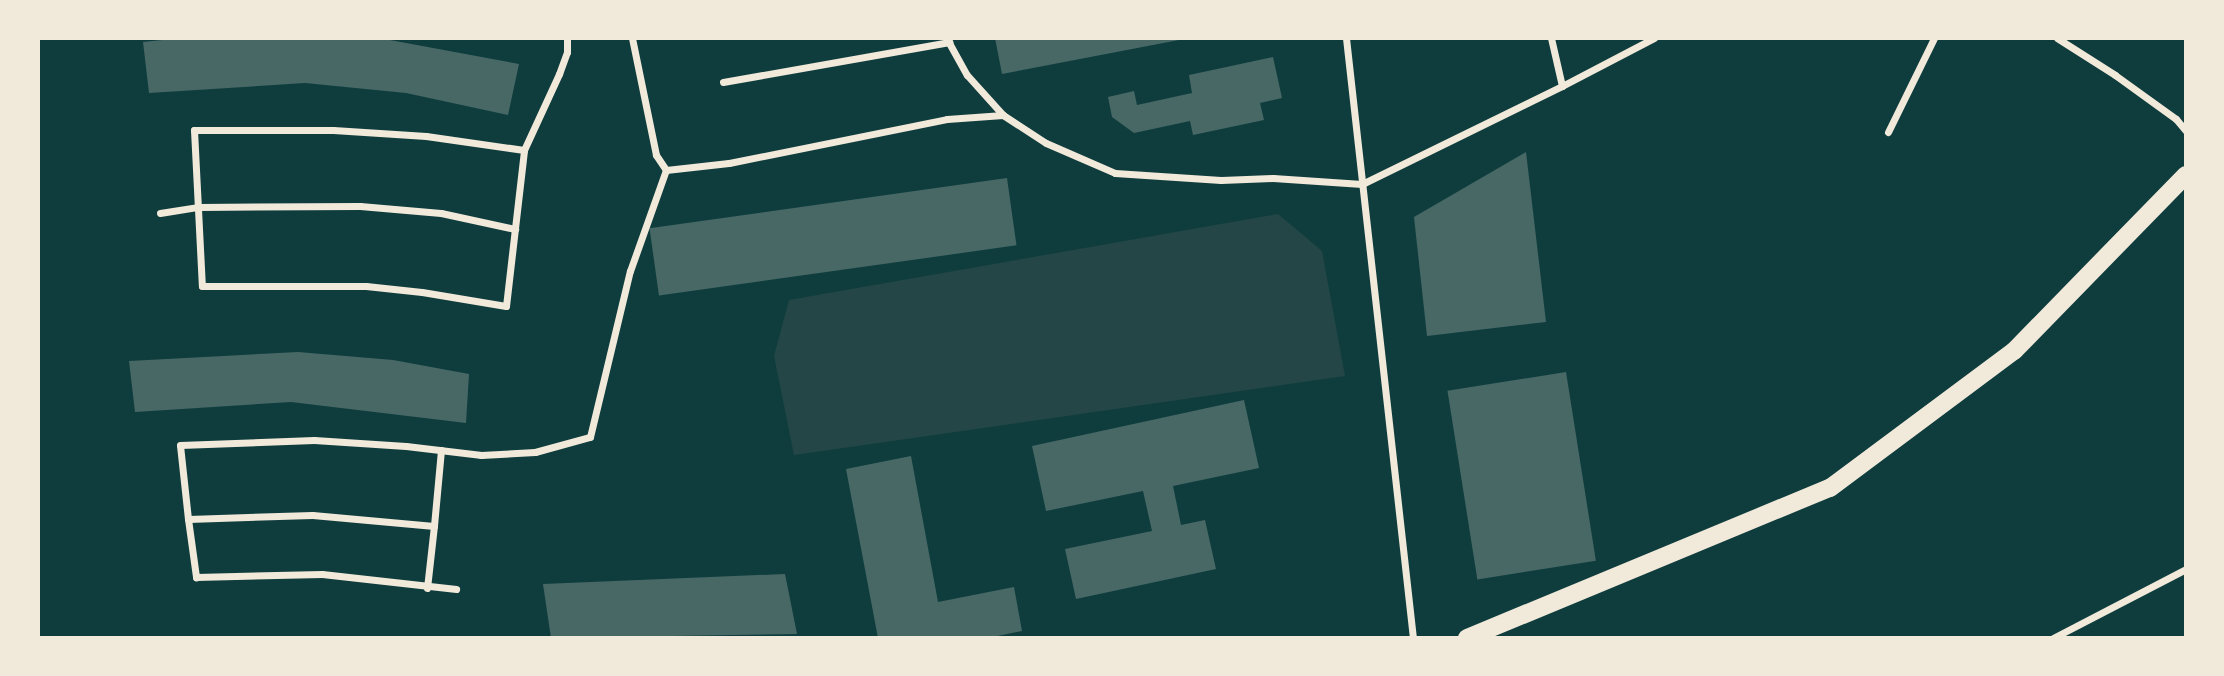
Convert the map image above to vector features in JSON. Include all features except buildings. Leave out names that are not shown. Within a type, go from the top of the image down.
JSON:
[{"type":"main road","points":[[1466,638],[1830,488],[2014,351],[2186,175]]},
{"type":"street","points":[[524,150],[426,136],[333,130],[194,130],[202,286],[366,286],[506,306],[524,150],[559,74],[567,52],[567,38]]},
{"type":"street","points":[[632,38],[656,155],[666,170]]},
{"type":"street","points":[[1346,38],[1413,638]]},
{"type":"street","points":[[1551,38],[1562,86]]},
{"type":"street","points":[[723,82],[947,40],[967,75],[1003,115],[1046,143],[1115,173],[1221,180],[1273,178],[1362,184],[1654,38]]},
{"type":"street","points":[[1888,132],[1934,38]]},
{"type":"street","points":[[2057,38],[2125,82],[2176,120],[2186,131]]},
{"type":"street","points":[[666,170],[729,163],[947,119],[1003,115]]},
{"type":"street","points":[[456,589],[322,575],[196,577],[180,445],[314,440],[481,455],[535,452],[590,437],[630,271],[666,170]]},
{"type":"street","points":[[160,212],[199,206],[360,206],[441,213],[516,229]]},
{"type":"street","points":[[427,588],[441,450]]},
{"type":"street","points":[[188,519],[312,515],[434,526]]},
{"type":"street","points":[[2053,638],[2186,569]]},
{"type":"shaded area","points":[[1278,214],[1322,251],[1345,376],[794,455],[774,356],[789,300]]}]
